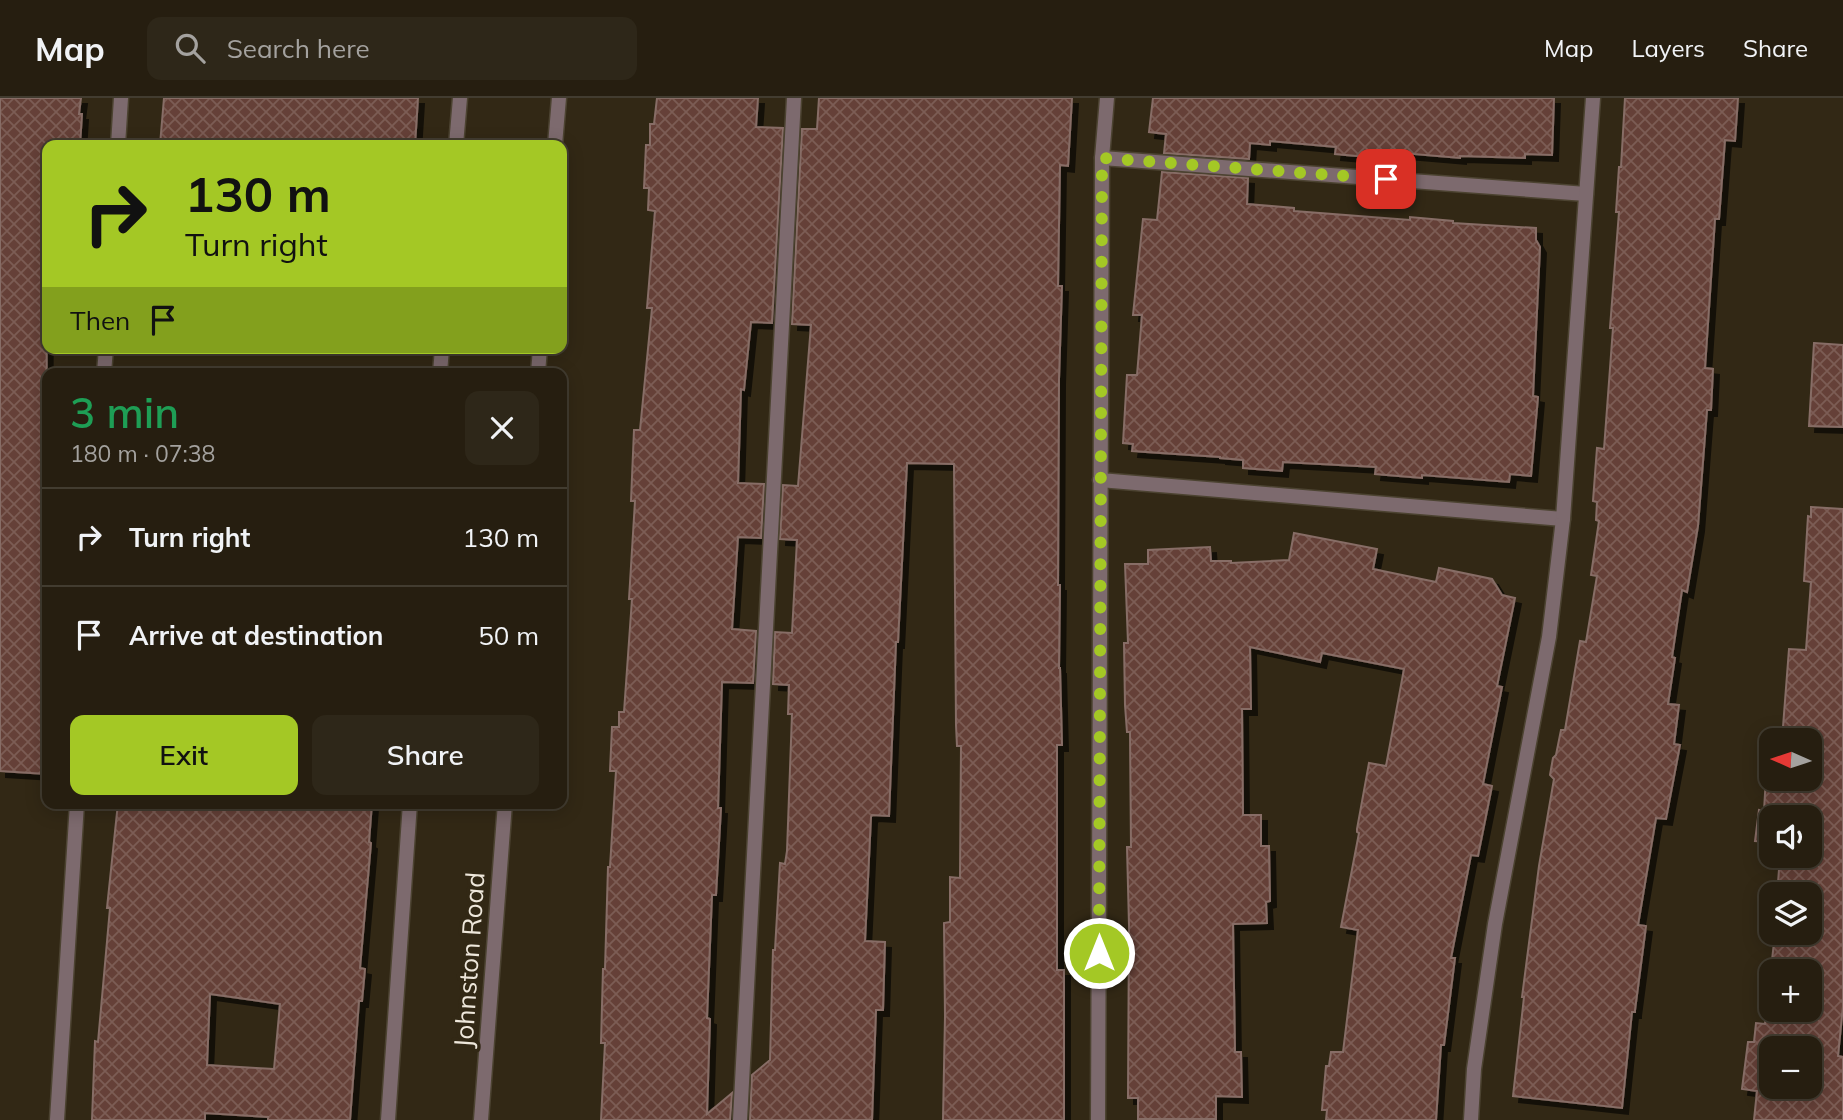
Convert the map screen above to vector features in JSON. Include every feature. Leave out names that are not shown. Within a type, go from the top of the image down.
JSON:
[{"type":"street","points":[[118,140],[121,98]]},
{"type":"street","points":[[456,140],[460,98]]},
{"type":"street","points":[[555,140],[559,98]]},
{"type":"street","points":[[740,1120],[794,98]]},
{"type":"street","points":[[1098,1120],[1102,158],[1107,98]]},
{"type":"street","points":[[1471,1120],[1474,1069],[1495,923],[1549,638],[1563,519],[1592,98]]},
{"type":"street","points":[[1102,158],[1586,194]]},
{"type":"street","points":[[1100,481],[1563,519]]},
{"type":"street","points":[[57,1120],[77,809]]},
{"type":"street","points":[[388,1120],[410,809]]},
{"type":"street","name":"Johnston Road","points":[[481,1120],[505,809]]},
{"type":"building","points":[[0,98],[81,98],[80,140],[42,140],[42,354],[47,354],[47,368],[42,368],[42,774],[0,771]]},
{"type":"building","points":[[164,98],[418,98],[415,140],[160,140]]},
{"type":"building","points":[[657,98],[758,98],[756,127],[783,128],[772,323],[751,322],[744,390],[741,389],[738,483],[764,484],[761,538],[738,537],[732,629],[756,631],[753,683],[722,682],[718,808],[721,808],[716,895],[712,895],[707,1018],[710,1019],[707,1114],[732,1093],[730,1120],[601,1120],[605,1043],[601,1043],[603,969],[616,771],[610,771],[612,727],[619,727],[619,712],[624,712],[632,599],[629,599],[635,501],[631,501],[634,430],[640,430],[652,308],[647,308],[655,211],[648,210],[649,188],[644,188],[646,145],[650,145],[650,124],[654,124]]},
{"type":"building","points":[[819,98],[1072,98],[1068,166],[1060,165],[1058,286],[1062,286],[1058,585],[1062,745],[1057,745],[1057,970],[1064,970],[1064,1120],[943,1120],[944,923],[950,922],[950,877],[960,878],[961,746],[957,746],[956,725],[954,464],[907,463],[889,816],[871,817],[865,941],[885,942],[883,1010],[876,1010],[872,1120],[750,1120],[752,1075],[770,1060],[773,950],[780,863],[785,864],[787,851],[792,714],[788,714],[789,685],[773,684],[775,632],[792,633],[797,540],[780,539],[783,485],[798,486],[811,325],[792,324],[802,129],[817,129]]},
{"type":"building","points":[[1153,98],[1554,98],[1552,155],[1525,154],[1525,158],[1460,158],[1379,151],[1378,158],[1335,154],[1336,147],[1270,141],[1270,145],[1250,143],[1249,159],[1164,153],[1166,134],[1149,132]]},
{"type":"building","points":[[1625,98],[1738,98],[1735,141],[1725,140],[1719,219],[1715,219],[1705,368],[1713,369],[1711,410],[1707,410],[1698,526],[1687,592],[1682,590],[1672,657],[1675,658],[1668,704],[1679,705],[1674,744],[1680,745],[1666,819],[1656,818],[1638,925],[1646,926],[1635,1012],[1632,1012],[1622,1108],[1513,1096],[1522,997],[1539,866],[1554,779],[1550,775],[1561,730],[1565,730],[1580,641],[1586,642],[1597,576],[1591,575],[1599,521],[1596,520],[1597,502],[1593,501],[1597,448],[1604,449],[1619,212],[1616,212]]},
{"type":"building","points":[[1162,172],[1248,178],[1247,204],[1294,208],[1294,211],[1410,220],[1410,217],[1453,223],[1536,228],[1536,240],[1540,247],[1533,396],[1538,397],[1531,476],[1510,474],[1509,482],[1422,475],[1422,478],[1375,474],[1376,467],[1283,462],[1282,471],[1243,468],[1243,460],[1132,451],[1133,444],[1123,443],[1127,375],[1137,375],[1142,315],[1133,315],[1143,219],[1157,220]]},
{"type":"building","points":[[1814,343],[1843,345],[1843,427],[1809,426]]},
{"type":"building","points":[[1811,507],[1843,509],[1843,1006],[1838,1056],[1843,1057],[1843,1120],[1754,1120],[1757,1091],[1742,1089],[1748,1042],[1754,1042],[1756,1023],[1822,1022],[1822,959],[1772,959],[1774,945],[1822,945],[1822,882],[1778,882],[1779,868],[1822,868],[1822,805],[1764,805],[1765,791],[1822,791],[1822,728],[1783,728],[1789,649],[1806,650],[1811,582],[1804,581],[1808,516],[1811,517]]},
{"type":"building","points":[[1294,533],[1377,549],[1373,569],[1436,582],[1439,568],[1492,579],[1502,595],[1515,598],[1497,686],[1502,687],[1483,784],[1492,786],[1478,856],[1471,855],[1451,958],[1455,958],[1444,1045],[1441,1045],[1436,1120],[1326,1120],[1327,1110],[1322,1110],[1326,1066],[1329,1066],[1331,1052],[1343,1052],[1358,930],[1341,927],[1369,763],[1386,766],[1404,669],[1322,653],[1320,662],[1250,647],[1251,709],[1242,709],[1243,815],[1261,815],[1261,846],[1269,846],[1270,901],[1266,902],[1267,923],[1233,924],[1235,1052],[1241,1052],[1242,1097],[1216,1096],[1216,1119],[1138,1119],[1138,1098],[1128,1098],[1127,847],[1131,847],[1130,732],[1127,732],[1125,705],[1124,643],[1128,643],[1125,564],[1148,564],[1148,550],[1210,547],[1211,561],[1231,563],[1289,560]]},
{"type":"building","points":[[117,809],[372,809],[360,968],[365,969],[362,1001],[359,1001],[350,1120],[268,1120],[268,1117],[205,1113],[205,1120],[92,1120],[95,1041],[98,1042],[110,908],[107,908]],"holes":[[[210,994],[280,1004],[274,1069],[207,1065]]]},
{"type":"building","points":[[1759,810],[1759,841],[1755,841]]},
{"type":"route","points":[[1099,953],[1102,158],[1386,179]]}]
